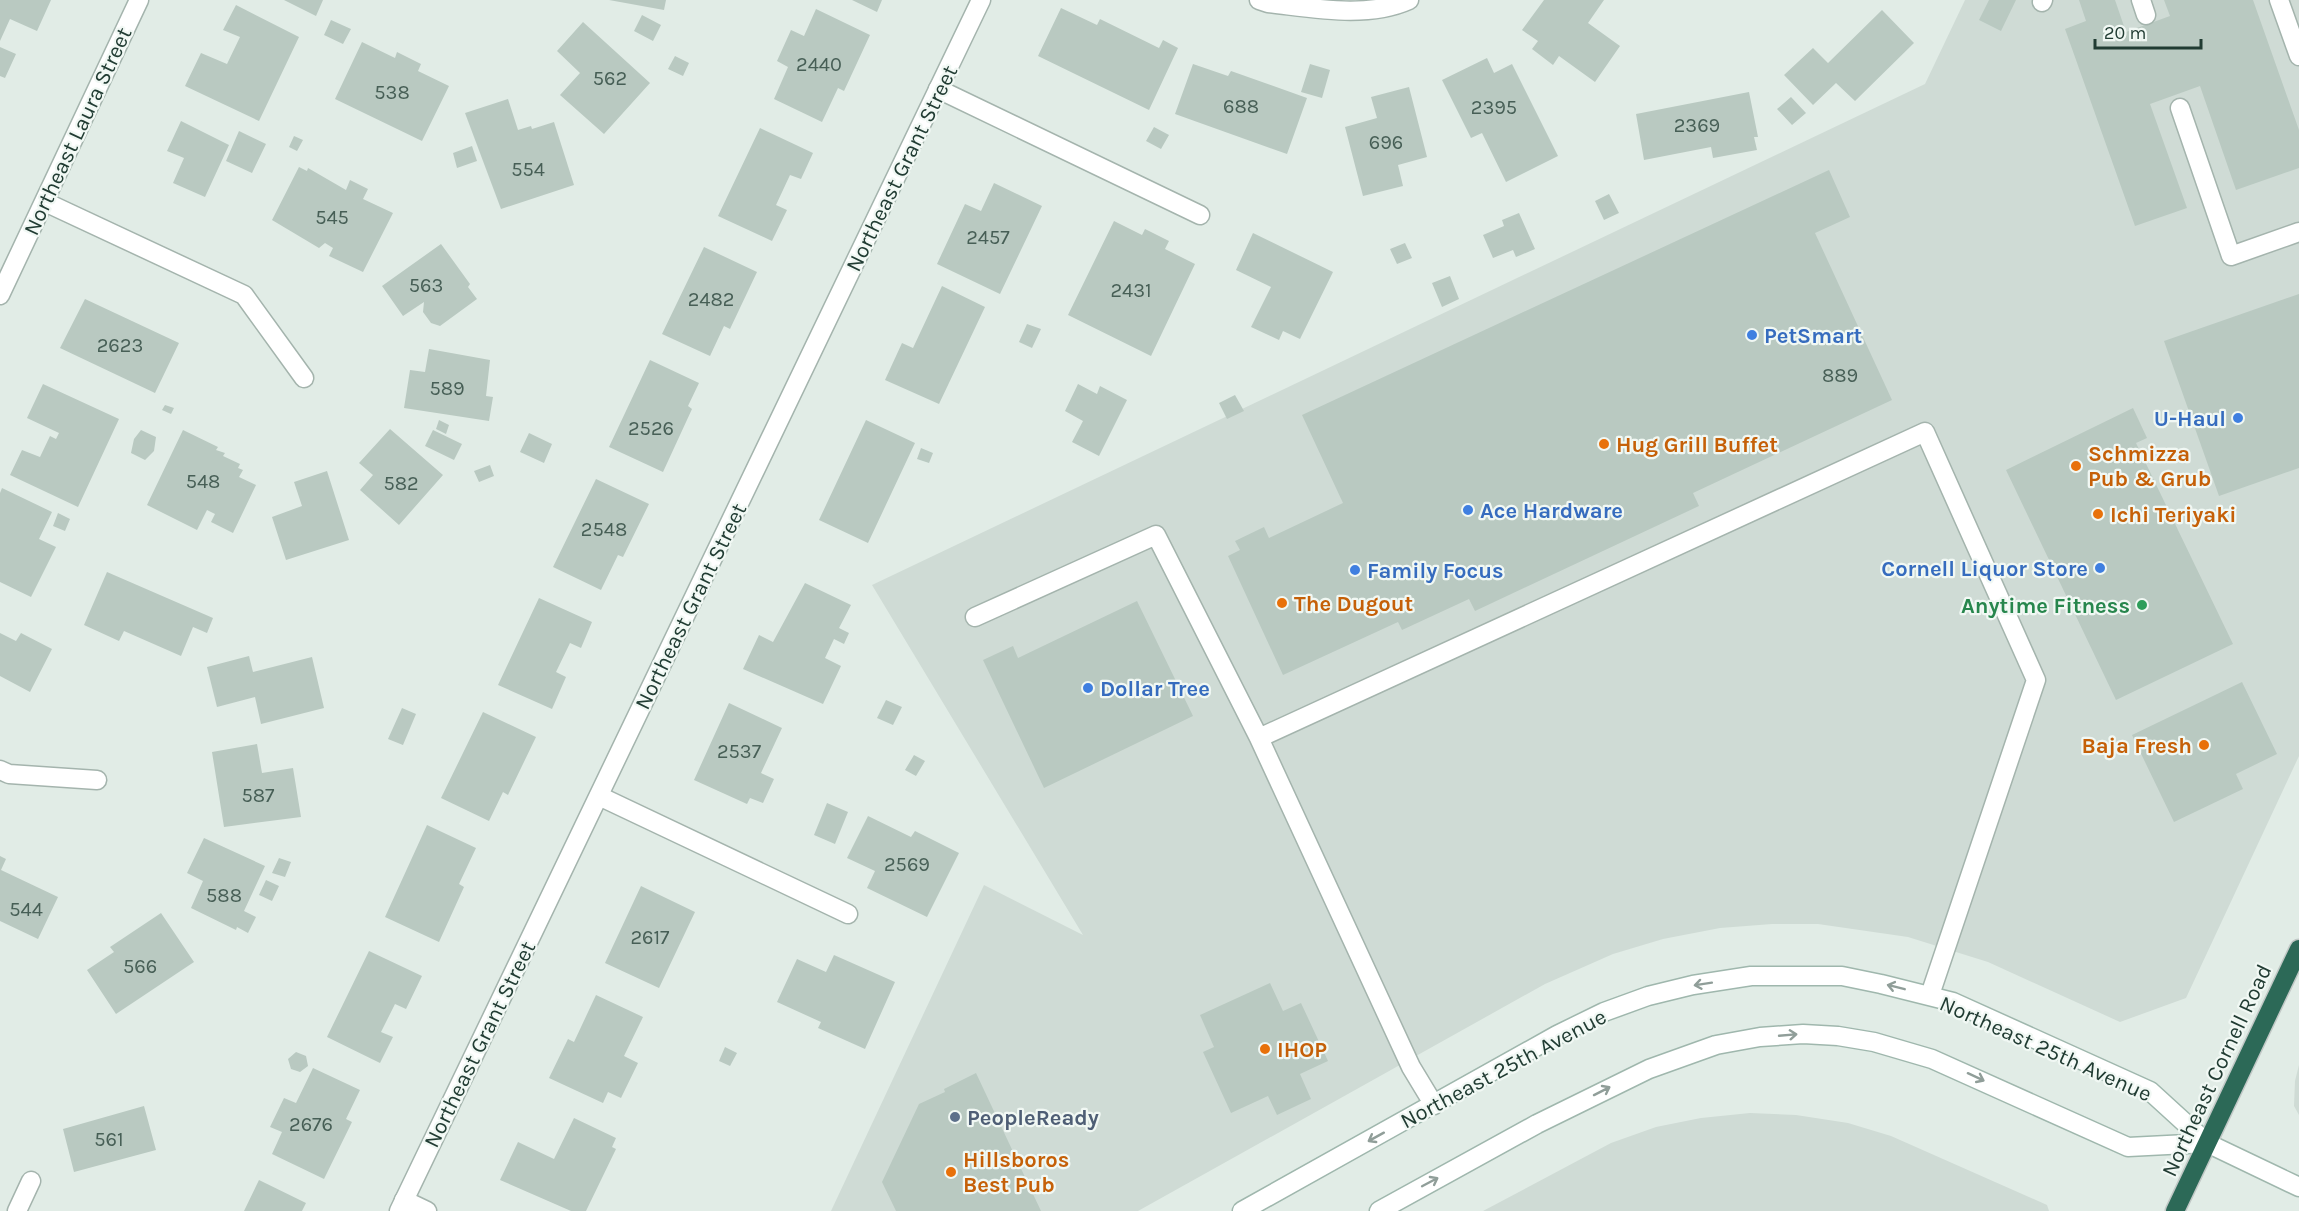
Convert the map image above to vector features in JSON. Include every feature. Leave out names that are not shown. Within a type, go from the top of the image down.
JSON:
[{"type":"highway","name":"Northeast Cornell Road","points":[[2175,1211],[2299,948]]},
{"type":"street","name":"Northeast Laura Street","points":[[0,295],[139,0]]},
{"type":"street","name":"Northeast Grant Street","points":[[401,1206],[981,0]]},
{"type":"street","points":[[1259,0],[1314,8],[1390,8],[1409,0]]},
{"type":"street","points":[[2280,0],[2299,56]]},
{"type":"street","points":[[938,89],[1200,215]]},
{"type":"street","points":[[2180,108],[2231,256],[2299,232]]},
{"type":"street","points":[[45,202],[244,295],[304,378]]},
{"type":"street","points":[[1259,738],[1925,432],[2036,680],[1930,996]]},
{"type":"street","points":[[975,617],[1156,535],[1259,738],[1411,1067],[1434,1105]]},
{"type":"street","points":[[0,770],[9,774],[97,780]]},
{"type":"street","points":[[599,796],[848,914]]},
{"type":"street","name":"Northeast 25th Avenue","points":[[1242,1211],[1557,1035],[1604,1012],[1648,996],[1693,985],[1751,976],[1842,976],[1953,1002],[2150,1091],[2207,1143],[2299,1187]]},
{"type":"street","name":"Northeast 25th Avenue","points":[[1379,1211],[1537,1124],[1650,1069],[1716,1045],[1760,1037],[1803,1034],[1838,1036],[1874,1042],[1932,1059],[2127,1147],[2207,1143]]},
{"type":"street","points":[[17,1211],[31,1181]]},
{"type":"street","points":[[401,1206],[427,1211]]},
{"type":"shaded area","points":[[1965,0],[2299,0],[2299,756],[2186,998],[2120,1022],[1988,962],[1908,937],[1818,924],[1772,924],[1720,928],[1663,939],[1613,954],[1545,984],[1138,1211],[831,1211],[984,885],[1083,935],[872,585],[1925,84]]},
{"type":"shaded area","points":[[2299,1065],[2299,1115],[2294,1106],[2295,1081]]},
{"type":"shaded area","points":[[1750,1113],[1796,1115],[1848,1123],[1891,1136],[2047,1205],[2049,1211],[1483,1211],[1611,1143],[1656,1127],[1701,1118]]},
{"type":"building","points":[[0,0],[51,0],[37,31],[10,19],[0,41]]},
{"type":"building","points":[[284,0],[323,0],[316,16]]},
{"type":"building","points":[[609,0],[666,0],[664,10]]},
{"type":"building","points":[[852,0],[882,0],[877,12]]},
{"type":"building","points":[[1544,0],[1604,0],[1588,23],[1620,46],[1595,82],[1559,56],[1553,65],[1532,49],[1538,41],[1522,30]]},
{"type":"building","points":[[1989,0],[2016,0],[2001,31],[1979,20]]},
{"type":"building","points":[[2079,0],[2115,0],[2126,32],[2170,16],[2164,0],[2253,0],[2299,130],[2299,168],[2236,190],[2200,86],[2150,104],[2187,208],[2135,226],[2065,29],[2086,21]]},
{"type":"building","points":[[236,5],[299,37],[259,121],[185,86],[201,53],[227,64],[240,37],[223,30]]},
{"type":"building","points":[[1061,8],[1097,25],[1100,19],[1159,48],[1163,40],[1178,48],[1149,110],[1038,56]]},
{"type":"building","points":[[816,9],[870,35],[844,91],[838,88],[822,122],[774,99],[788,67],[777,61],[791,30],[804,36]]},
{"type":"building","points":[[1882,10],[1914,43],[1855,101],[1836,83],[1813,105],[1784,75],[1813,48],[1828,63]]},
{"type":"building","points":[[642,15],[661,25],[653,41],[634,31]]},
{"type":"building","points":[[331,20],[351,29],[343,44],[324,35]]},
{"type":"building","points":[[583,22],[650,83],[604,134],[560,95],[580,73],[557,51]]},
{"type":"building","points":[[362,42],[395,58],[397,52],[421,64],[418,71],[449,86],[422,141],[335,99]]},
{"type":"building","points":[[0,47],[16,54],[5,78],[0,76]]},
{"type":"building","points":[[675,56],[689,63],[683,76],[668,69]]},
{"type":"building","points":[[1487,58],[1494,73],[1512,64],[1558,156],[1506,182],[1482,133],[1471,138],[1442,80]]},
{"type":"building","points":[[1193,64],[1228,76],[1231,71],[1307,98],[1287,154],[1175,114]]},
{"type":"building","points":[[1310,64],[1330,70],[1322,98],[1301,92]]},
{"type":"building","points":[[1409,87],[1427,157],[1398,165],[1403,186],[1363,196],[1345,127],[1377,118],[1371,97]]},
{"type":"building","points":[[1749,92],[1758,137],[1754,137],[1757,150],[1713,158],[1711,147],[1644,160],[1636,114]]},
{"type":"building","points":[[1791,97],[1806,113],[1792,125],[1777,109]]},
{"type":"building","points":[[508,99],[518,130],[531,126],[532,129],[554,122],[574,185],[501,209],[465,113]]},
{"type":"building","points":[[181,121],[229,145],[205,197],[173,183],[184,158],[167,151]]},
{"type":"building","points":[[1154,127],[1169,135],[1161,149],[1146,141]]},
{"type":"building","points":[[760,128],[813,153],[801,179],[790,175],[776,205],[787,210],[772,241],[718,216]]},
{"type":"building","points":[[239,131],[266,144],[252,173],[226,161]]},
{"type":"building","points":[[294,136],[303,140],[297,151],[289,147]]},
{"type":"building","points":[[472,146],[477,161],[457,168],[453,153]]},
{"type":"building","points":[[299,167],[307,171],[308,168],[346,190],[350,180],[368,189],[363,199],[393,213],[363,272],[329,256],[333,248],[325,243],[319,248],[272,220]]},
{"type":"building","points":[[1829,170],[1850,217],[1815,233],[1892,400],[1693,493],[1699,506],[1475,611],[1469,599],[1402,630],[1398,622],[1283,675],[1228,556],[1240,550],[1235,541],[1264,527],[1269,538],[1343,503],[1302,415]]},
{"type":"building","points":[[994,183],[1042,206],[1000,294],[937,264],[965,204],[981,211]]},
{"type":"building","points":[[1609,194],[1619,213],[1604,220],[1595,201]]},
{"type":"building","points":[[1519,213],[1535,249],[1516,257],[1513,250],[1493,258],[1483,235],[1504,226],[1502,220]]},
{"type":"building","points":[[1114,221],[1142,235],[1145,229],[1169,241],[1165,249],[1195,264],[1151,356],[1068,315]]},
{"type":"building","points":[[1253,233],[1333,272],[1300,339],[1283,331],[1279,340],[1251,327],[1271,287],[1236,270]]},
{"type":"building","points":[[1405,243],[1412,258],[1397,264],[1390,249]]},
{"type":"building","points":[[441,244],[470,284],[468,287],[477,299],[440,326],[431,323],[423,312],[424,302],[403,316],[382,286]]},
{"type":"building","points":[[704,247],[757,272],[730,329],[724,326],[710,356],[662,334]]},
{"type":"building","points":[[1450,276],[1459,299],[1442,307],[1432,283]]},
{"type":"building","points":[[942,286],[985,307],[939,404],[885,380],[902,343],[913,348]]},
{"type":"building","points":[[2299,294],[2299,468],[2219,496],[2164,341]]},
{"type":"building","points":[[85,299],[179,343],[155,393],[60,348]]},
{"type":"building","points":[[1027,324],[1041,329],[1032,348],[1019,342]]},
{"type":"building","points":[[429,349],[490,360],[486,396],[493,397],[489,421],[404,408],[410,370],[425,372]]},
{"type":"building","points":[[650,360],[699,383],[688,406],[692,409],[663,472],[609,447]]},
{"type":"building","points":[[43,384],[119,419],[78,507],[10,475],[22,450],[40,457],[50,436],[56,439],[59,433],[27,418]]},
{"type":"building","points":[[1078,384],[1097,394],[1100,386],[1127,400],[1099,456],[1072,442],[1083,421],[1065,411]]},
{"type":"building","points":[[1235,395],[1244,411],[1227,419],[1219,403]]},
{"type":"building","points":[[165,405],[174,408],[171,414],[162,410]]},
{"type":"building","points":[[2133,408],[2147,438],[2136,443],[2233,644],[2116,700],[2006,470]]},
{"type":"building","points":[[439,420],[449,425],[446,434],[436,429]]},
{"type":"building","points":[[866,420],[915,443],[868,543],[819,520]]},
{"type":"building","points":[[390,429],[443,475],[399,525],[360,490],[373,475],[359,463]]},
{"type":"building","points":[[141,430],[156,437],[154,451],[145,460],[131,453],[134,439]]},
{"type":"building","points":[[183,430],[218,447],[216,450],[225,453],[223,456],[240,464],[238,468],[243,470],[239,477],[256,485],[233,533],[211,522],[215,514],[207,510],[197,530],[147,505]]},
{"type":"building","points":[[433,430],[462,444],[454,460],[425,446]]},
{"type":"building","points":[[529,433],[552,444],[544,463],[520,452]]},
{"type":"building","points":[[921,448],[933,453],[929,463],[917,459]]},
{"type":"building","points":[[490,465],[494,476],[479,482],[474,471]]},
{"type":"building","points":[[327,471],[349,540],[286,560],[272,517],[302,506],[294,482]]},
{"type":"building","points":[[596,479],[649,504],[623,557],[618,555],[601,590],[553,567]]},
{"type":"building","points":[[2,488],[52,512],[39,539],[56,547],[31,597],[0,582],[0,493]]},
{"type":"building","points":[[58,513],[70,519],[65,531],[53,526]]},
{"type":"building","points":[[107,572],[213,618],[207,633],[193,627],[181,656],[124,631],[119,641],[84,625]]},
{"type":"building","points":[[805,583],[851,605],[839,628],[849,633],[844,644],[834,639],[825,658],[841,666],[823,704],[743,669],[759,635],[773,642]]},
{"type":"building","points":[[539,598],[592,622],[581,648],[570,643],[556,672],[566,677],[552,709],[498,685]]},
{"type":"building","name":"Dollar Tree","points":[[1137,601],[1193,716],[1044,788],[983,660],[1013,646],[1018,658]]},
{"type":"building","points":[[0,633],[16,641],[21,633],[52,649],[30,692],[0,676]]},
{"type":"building","points":[[249,656],[253,672],[312,657],[324,708],[261,724],[255,697],[217,707],[207,667]]},
{"type":"building","name":"Baja Fresh","points":[[2242,682],[2277,754],[2236,774],[2243,789],[2174,822],[2132,735]]},
{"type":"building","points":[[886,700],[902,707],[893,725],[877,718]]},
{"type":"building","points":[[729,703],[782,728],[761,773],[774,779],[763,803],[750,798],[747,804],[694,780]]},
{"type":"building","points":[[402,708],[416,714],[403,745],[388,739]]},
{"type":"building","points":[[483,712],[536,737],[508,795],[503,792],[489,821],[441,798]]},
{"type":"building","points":[[257,744],[262,773],[293,768],[301,817],[224,827],[212,752]]},
{"type":"building","points":[[914,755],[925,761],[916,776],[905,770]]},
{"type":"building","points":[[827,803],[848,812],[835,844],[814,835]]},
{"type":"building","points":[[868,816],[911,837],[915,831],[959,853],[927,917],[867,888],[875,871],[847,858]]},
{"type":"building","points":[[427,825],[476,848],[459,884],[464,887],[439,942],[385,917]]},
{"type":"building","points":[[204,838],[265,866],[244,911],[256,917],[248,933],[237,927],[236,930],[191,908],[203,881],[187,873]]},
{"type":"building","points":[[0,856],[6,859],[1,870],[58,897],[38,939],[0,921]]},
{"type":"building","points":[[279,858],[291,862],[285,877],[272,873]]},
{"type":"building","points":[[266,880],[279,886],[272,901],[259,895]]},
{"type":"building","points":[[641,886],[695,912],[659,988],[605,963]]},
{"type":"building","points":[[161,913],[194,962],[116,1014],[87,970],[114,952],[110,947]]},
{"type":"building","points":[[369,951],[422,976],[406,1009],[395,1004],[381,1032],[393,1037],[380,1063],[327,1037]]},
{"type":"building","points":[[834,955],[895,982],[865,1049],[818,1028],[821,1022],[777,1002],[797,959],[826,972]]},
{"type":"building","name":"IHOP","points":[[1270,983],[1283,1011],[1301,1003],[1328,1061],[1300,1074],[1311,1099],[1277,1115],[1268,1096],[1231,1113],[1203,1052],[1214,1047],[1200,1015]]},
{"type":"building","points":[[596,995],[643,1017],[624,1056],[638,1063],[621,1098],[608,1092],[603,1103],[549,1078],[568,1039],[574,1042]]},
{"type":"building","points":[[725,1047],[737,1053],[730,1066],[719,1061]]},
{"type":"building","points":[[296,1052],[306,1056],[308,1066],[300,1072],[291,1069],[288,1059]]},
{"type":"building","points":[[313,1068],[360,1090],[346,1119],[352,1122],[324,1179],[272,1154],[282,1132],[270,1127],[284,1098],[296,1103]]},
{"type":"building","points":[[976,1073],[1041,1211],[896,1211],[882,1182],[919,1104],[945,1092],[944,1089]]},
{"type":"building","points":[[144,1106],[156,1150],[74,1172],[63,1129]]},
{"type":"building","points":[[574,1118],[616,1138],[612,1147],[616,1149],[586,1211],[571,1211],[500,1180],[518,1142],[554,1159]]},
{"type":"building","points":[[259,1180],[306,1203],[302,1211],[244,1211]]},
{"type":"place","name":"PetSmart","points":[[1752,335]]},
{"type":"place","name":"U-Haul","points":[[2238,418]]},
{"type":"place","name":"Hug Grill Buffet","points":[[1604,444]]},
{"type":"place","name":"Schmizza Pub & Grub","points":[[2076,466]]},
{"type":"place","name":"Ace Hardware","points":[[1468,510]]},
{"type":"place","name":"Ichi Teriyaki","points":[[2098,514]]},
{"type":"place","name":"Cornell Liquor Store","points":[[2100,568]]},
{"type":"place","name":"Family Focus","points":[[1355,570]]},
{"type":"place","name":"The Dugout","points":[[1282,603]]},
{"type":"place","name":"Anytime Fitness","points":[[2142,605]]},
{"type":"place","name":"Dollar Tree","points":[[1088,688]]},
{"type":"place","name":"Baja Fresh","points":[[2204,745]]},
{"type":"place","name":"IHOP","points":[[1265,1049]]},
{"type":"place","name":"PeopleReady","points":[[955,1117]]},
{"type":"place","name":"Hillsboros Best Pub","points":[[951,1172]]}]
